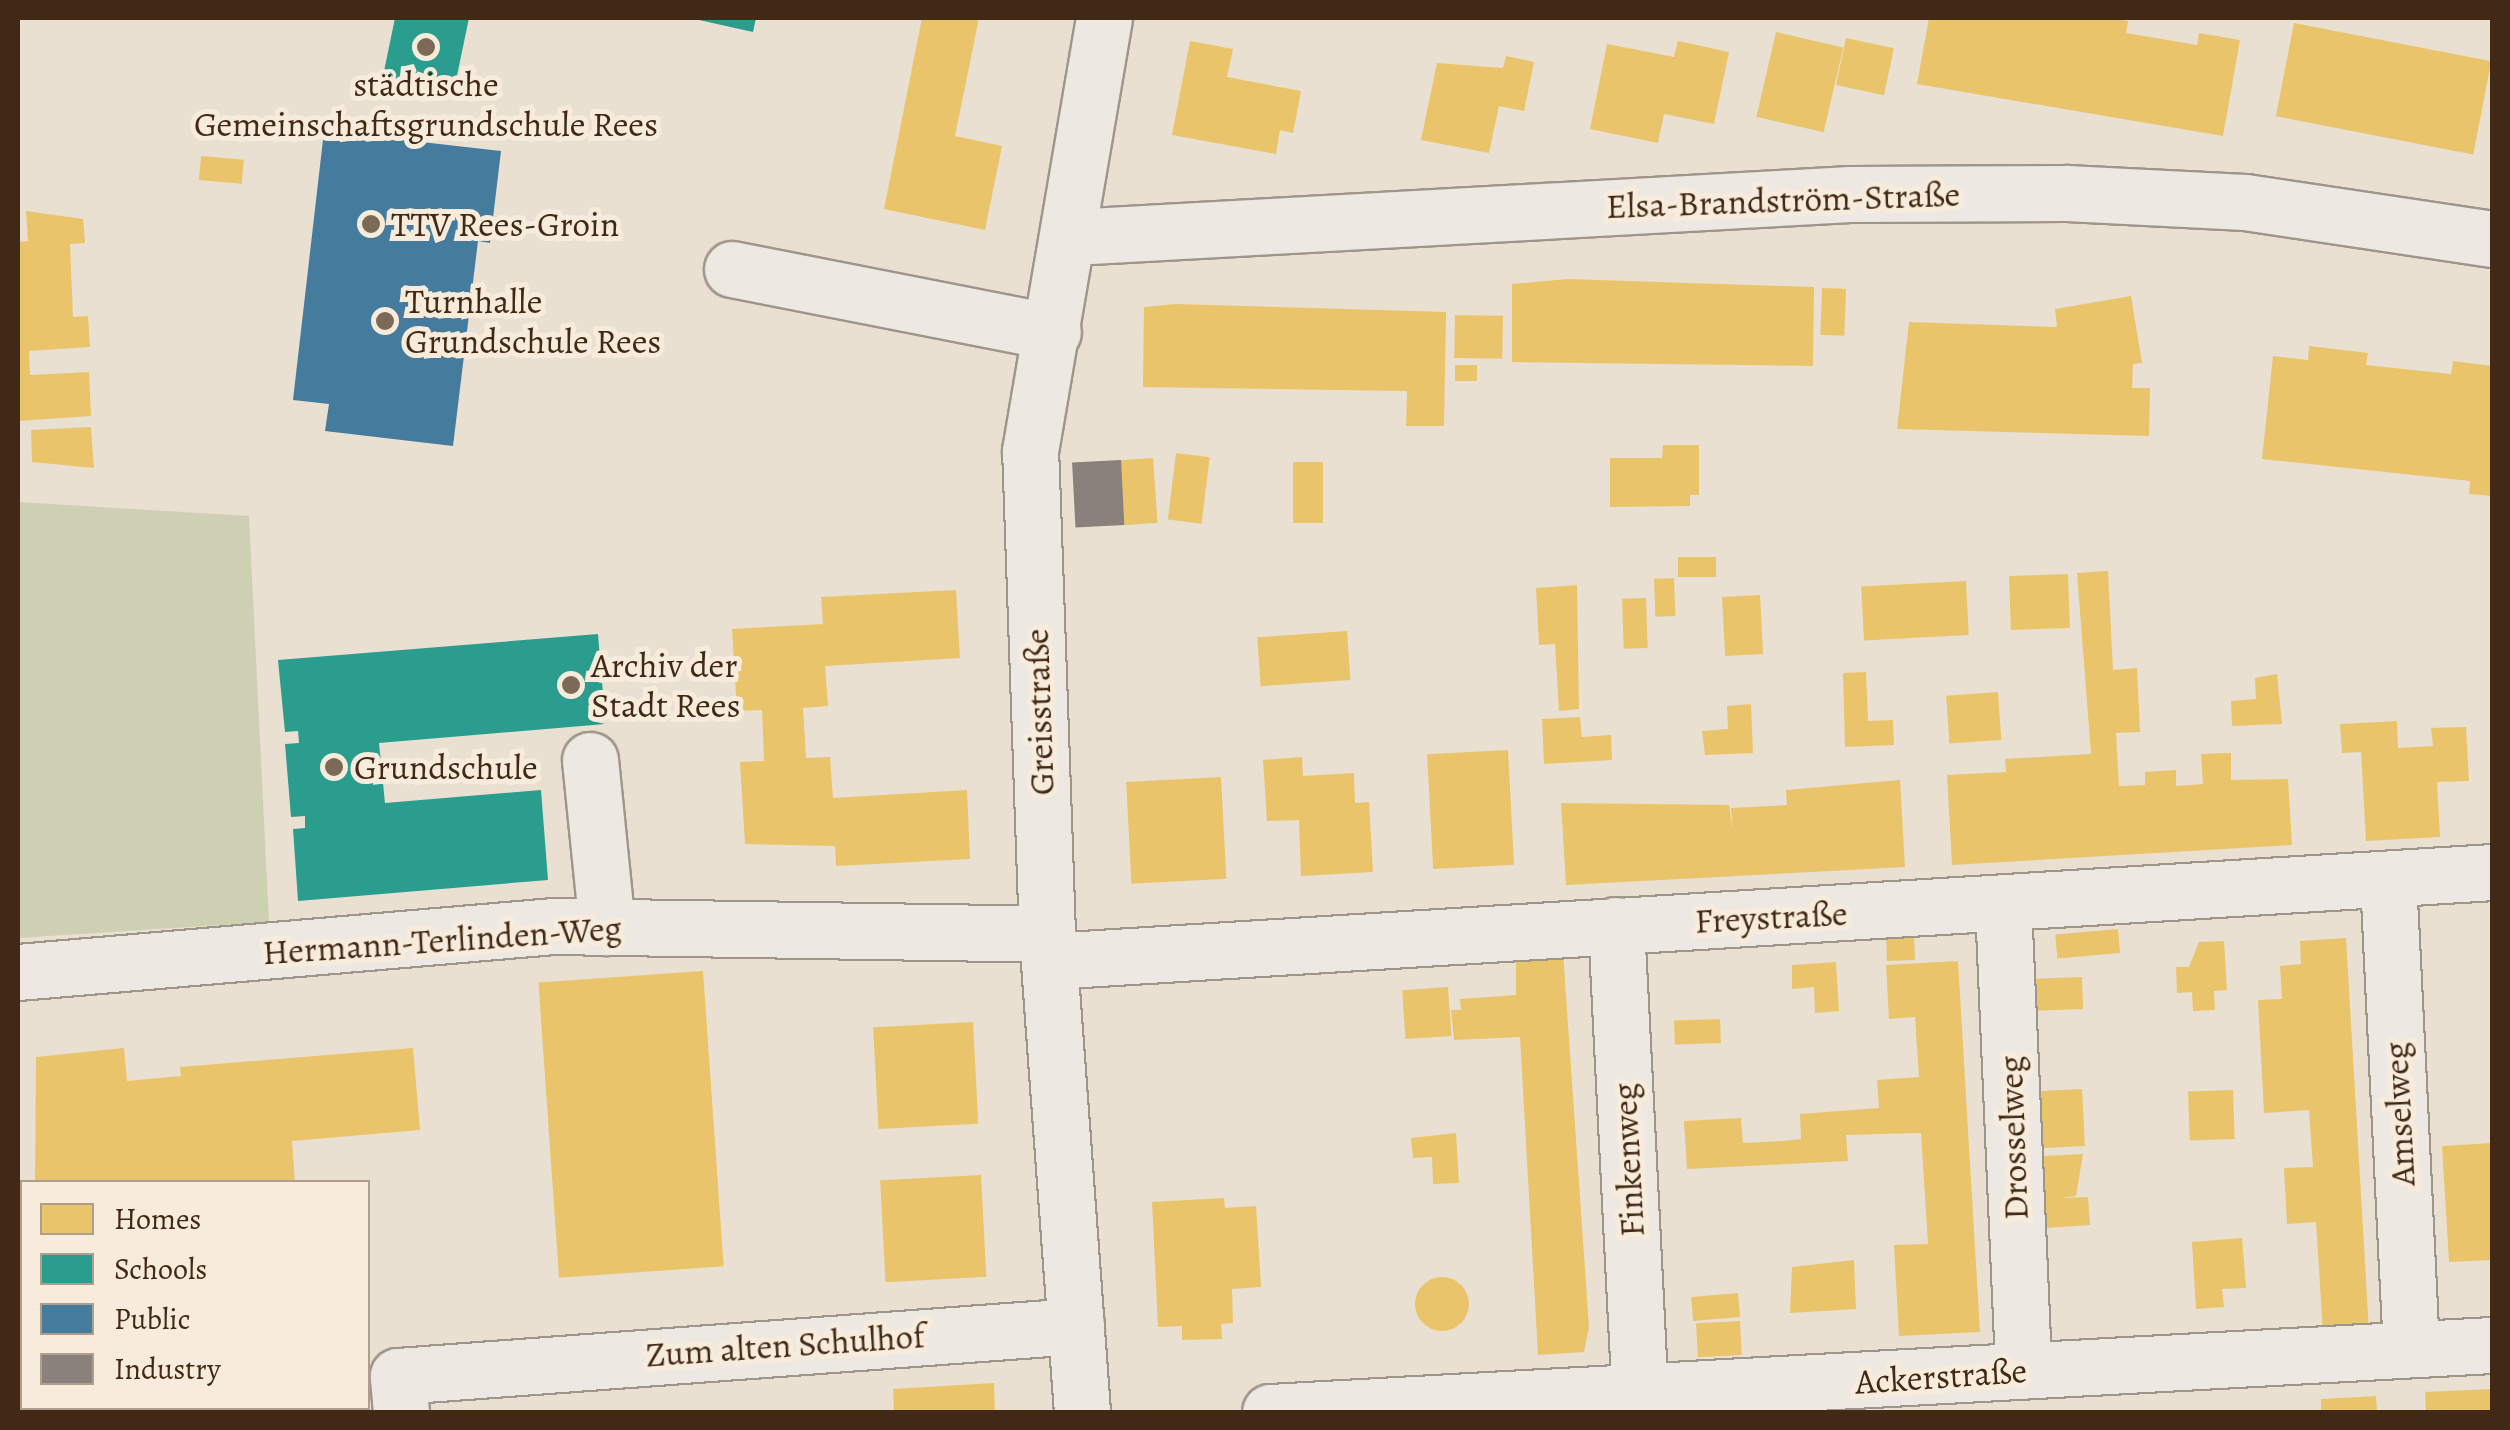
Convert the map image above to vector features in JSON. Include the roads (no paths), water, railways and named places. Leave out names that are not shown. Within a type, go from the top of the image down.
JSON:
[{"type":"street","name":"Greisstraße","points":[[1082,1412],[1049,948],[1030,451],[1072,237],[1104,18]]},
{"type":"street","name":"Elsa-Brandström-Straße","points":[[1072,237],[1831,194],[2067,193],[2245,202],[2492,238]]},
{"type":"street","points":[[732,268],[1053,332]]},
{"type":"street","points":[[590,760],[607,927]]},
{"type":"street","name":"Freystraße","points":[[1049,948],[2003,905],[2492,872]]},
{"type":"street","name":"Amselweg","points":[[2388,879],[2411,1348]]},
{"type":"street","name":"Drosselweg","points":[[2003,905],[2023,1370]]},
{"type":"street","name":"Finkenweg","points":[[1616,925],[1640,1395]]},
{"type":"street","name":"Hermann-Terlinden-Weg","points":[[18,972],[607,927],[1049,948]]},
{"type":"street","name":"Zum alten Schulhof","points":[[401,1412],[398,1376],[494,1364],[1076,1326]]},
{"type":"street","name":"Ackerstraße","points":[[1270,1412],[1640,1395],[2492,1345]]},
{"type":"place","name":"städtische Gemeinschaftsgrundschule Rees","points":[[426,47]]},
{"type":"place","name":"TTV Rees-Groin","points":[[371,224]]},
{"type":"place","name":"Turnhalle Grundschule Rees","points":[[385,321]]},
{"type":"place","name":"Archiv der Stadt Rees","points":[[571,685]]},
{"type":"place","name":"Grundschule","points":[[334,767]]}]
